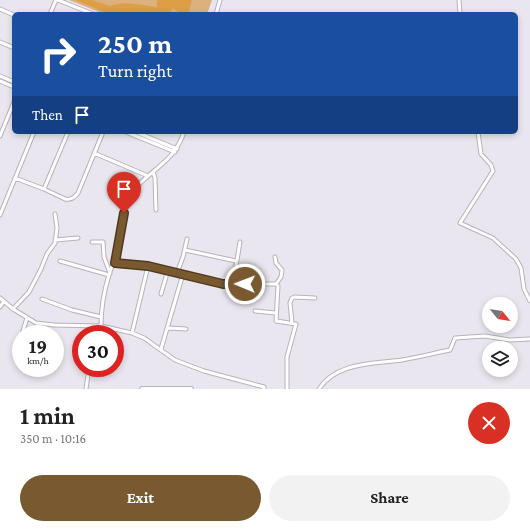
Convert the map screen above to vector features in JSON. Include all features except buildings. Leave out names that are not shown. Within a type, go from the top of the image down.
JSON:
[{"type":"main road","points":[[142,389],[190,389]]},
{"type":"street","points":[[51,12],[57,0],[84,12]]},
{"type":"street","points":[[217,12],[220,0]]},
{"type":"street","points":[[459,0],[460,12]]},
{"type":"street","points":[[0,9],[12,14]]},
{"type":"street","points":[[0,42],[12,47]]},
{"type":"street","points":[[0,76],[12,81]]},
{"type":"street","points":[[0,81],[12,85]]},
{"type":"street","points":[[0,136],[12,107]]},
{"type":"street","points":[[0,215],[2,206],[33,134]]},
{"type":"street","points":[[44,189],[67,134]]},
{"type":"street","points":[[15,178],[65,198],[72,199],[102,134]]},
{"type":"street","points":[[139,134],[176,150]]},
{"type":"street","points":[[101,325],[105,291],[109,274],[115,263],[129,194],[176,150],[183,134]]},
{"type":"street","points":[[478,134],[481,154],[491,166],[493,171],[460,223],[493,238],[516,259],[521,268],[524,289],[530,301]]},
{"type":"street","points":[[94,153],[148,176]]},
{"type":"street","points":[[153,172],[155,178],[156,210]]},
{"type":"street","points":[[13,309],[29,292],[55,240],[55,214]]},
{"type":"street","points":[[55,240],[78,238]]},
{"type":"street","points":[[177,273],[185,250],[187,238]]},
{"type":"street","points":[[92,242],[103,242],[104,257],[109,274]]},
{"type":"street","points":[[232,284],[240,242]]},
{"type":"street","points":[[185,250],[236,261]]},
{"type":"street","points":[[275,257],[276,263],[282,270],[281,277],[276,284]]},
{"type":"street","points":[[60,261],[109,274]]},
{"type":"street","points":[[115,263],[148,266],[218,283],[276,284]]},
{"type":"street","points":[[132,333],[148,266]]},
{"type":"street","points":[[161,294],[168,270]]},
{"type":"street","points":[[161,349],[183,274]]},
{"type":"street","points":[[276,284],[278,286],[276,321],[296,324],[287,357],[287,389]]},
{"type":"street","points":[[0,298],[27,318],[44,324],[72,325]]},
{"type":"street","points":[[292,323],[290,303],[292,298],[315,298]]},
{"type":"street","points":[[42,299],[72,310],[101,318]]},
{"type":"street","points":[[0,307],[4,301]]},
{"type":"street","points":[[255,311],[276,314]]},
{"type":"street","points":[[25,325],[27,318]]},
{"type":"street","points":[[168,328],[186,329]]},
{"type":"street","points":[[124,331],[144,338],[175,360],[237,381],[264,387],[264,389]]},
{"type":"street","points":[[319,389],[328,377],[348,368],[403,360],[450,350],[455,338],[485,336],[510,340],[530,339]]},
{"type":"street","points":[[86,389],[88,377]]},
{"type":"shaded area","points":[[69,0],[212,0],[208,12],[99,12]]},
{"type":"shaded area","points":[[75,0],[92,0],[110,6],[127,3],[157,7],[157,0],[192,0],[189,12],[178,12],[173,8],[170,12],[104,12]]},
{"type":"route","points":[[124,213],[115,263],[164,269],[223,284],[245,284]]}]
